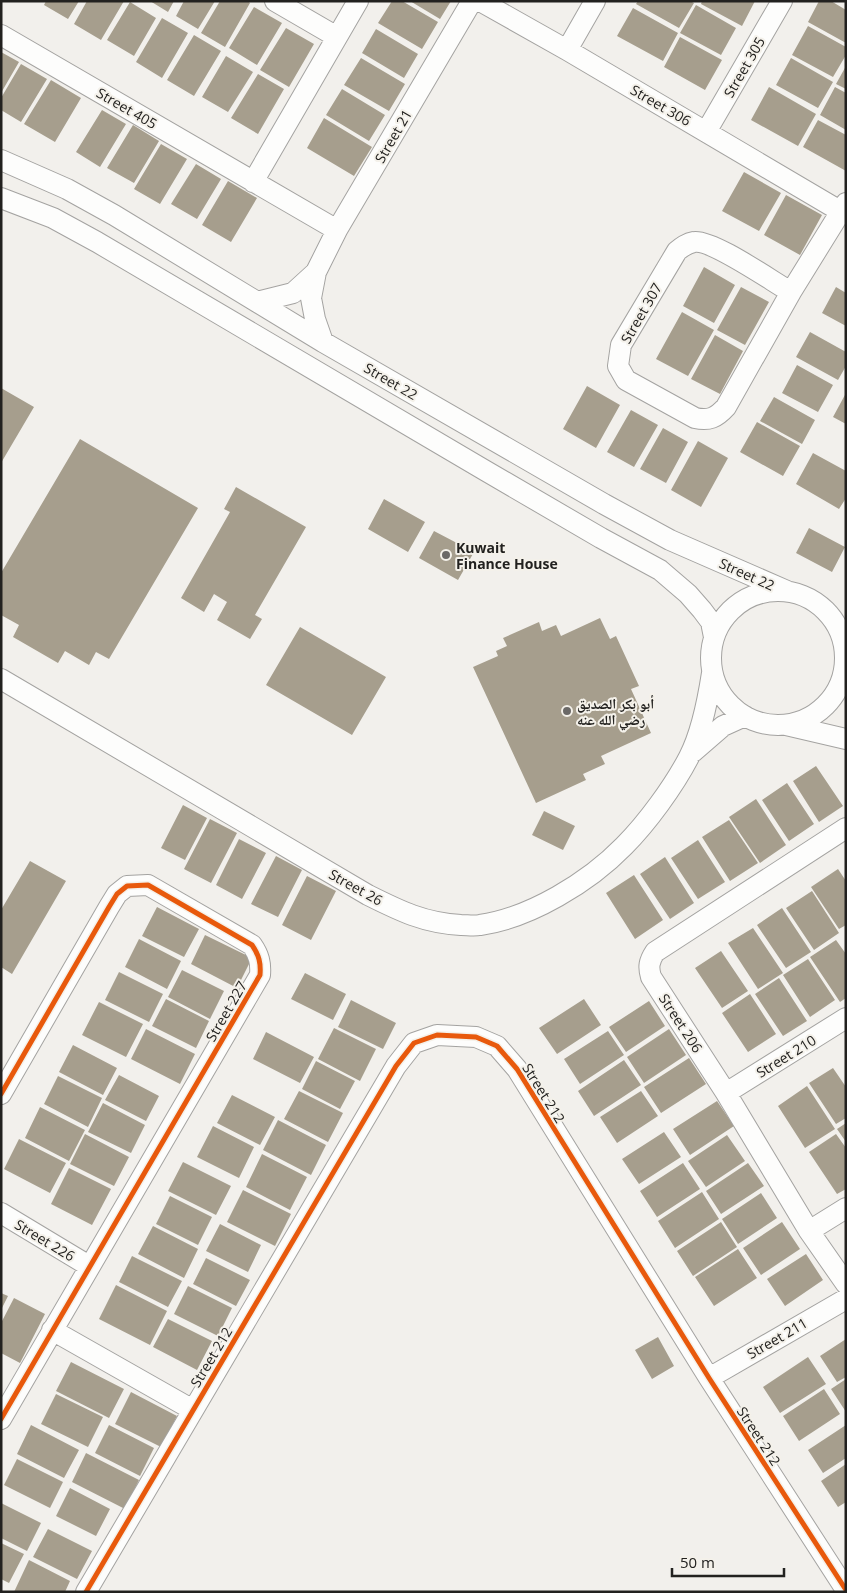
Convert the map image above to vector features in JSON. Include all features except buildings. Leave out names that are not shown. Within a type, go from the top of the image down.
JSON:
[{"type":"street","points":[[275,1],[337,37]]},
{"type":"street","points":[[253,182],[358,1]]},
{"type":"street","name":"Street 21","points":[[323,342],[315,319],[311,298],[316,272],[337,230],[472,1]]},
{"type":"street","name":"Street 306","points":[[480,1],[706,132],[843,207]]},
{"type":"street","points":[[567,50],[595,1]]},
{"type":"street","name":"Street 305","points":[[706,132],[782,1]]},
{"type":"street","name":"Street 405","points":[[1,35],[337,230]]},
{"type":"street","name":"Street 22","points":[[1,160],[67,188],[323,342],[604,504],[670,540],[787,591]]},
{"type":"street","points":[[1,198],[53,218],[97,242],[491,474],[660,570],[688,594],[702,610],[711,622],[714,637]]},
{"type":"street","name":"Street 307","points":[[791,292],[711,245],[694,242],[685,245],[677,251],[621,345],[618,366],[626,380],[695,418],[704,420],[718,416],[726,407],[791,292],[843,207]]},
{"type":"street","name":"Street 21","points":[[257,302],[293,293],[316,272]]},
{"type":"street","points":[[784,725],[806,719],[824,707],[837,690],[845,670],[844,647],[838,627],[825,610],[807,598],[787,591],[764,592],[742,601],[725,616],[714,637],[710,655],[712,673],[724,698],[745,716],[764,724],[784,725],[846,739]]},
{"type":"street","name":"Street 26","points":[[690,756],[708,700],[712,673]]},
{"type":"street","name":"Street 26","points":[[1,679],[368,895],[412,916],[442,924],[479,926],[514,916],[549,902],[586,878],[624,846],[650,815],[690,756],[723,726],[745,716]]},
{"type":"street","name":"Street 206","points":[[846,828],[655,952],[649,961],[651,977],[810,1231],[846,1284]]},
{"type":"street","name":"Street 227","points":[[1,1094],[109,907],[117,894],[127,886],[148,885],[252,945],[258,954],[261,963],[260,975],[3,1410]]},
{"type":"street","name":"Street 210","points":[[726,1094],[846,1018]]},
{"type":"street","name":"Street 212","points":[[86,1592],[396,1066],[414,1044],[437,1035],[476,1037],[497,1046],[517,1069],[709,1378],[846,1590]]},
{"type":"street","points":[[810,1231],[846,1208]]},
{"type":"street","name":"Street 226","points":[[1,1213],[89,1266]]},
{"type":"street","name":"Street 211","points":[[709,1378],[846,1299]]},
{"type":"street","points":[[52,1330],[193,1410]]},
{"type":"cycle path","points":[[1,1094],[109,907],[117,894],[127,886],[148,885],[252,945],[259,959],[260,975],[1,1419]]},
{"type":"cycle path","points":[[86,1592],[396,1066],[414,1043],[437,1035],[476,1037],[497,1046],[517,1069],[709,1378],[846,1590]]},
{"type":"place","name":"Kuwait Finance House","points":[[446,555]]},
{"type":"place","name":"أبو بكر الصديق رضي الله عنه","points":[[567,711]]}]
